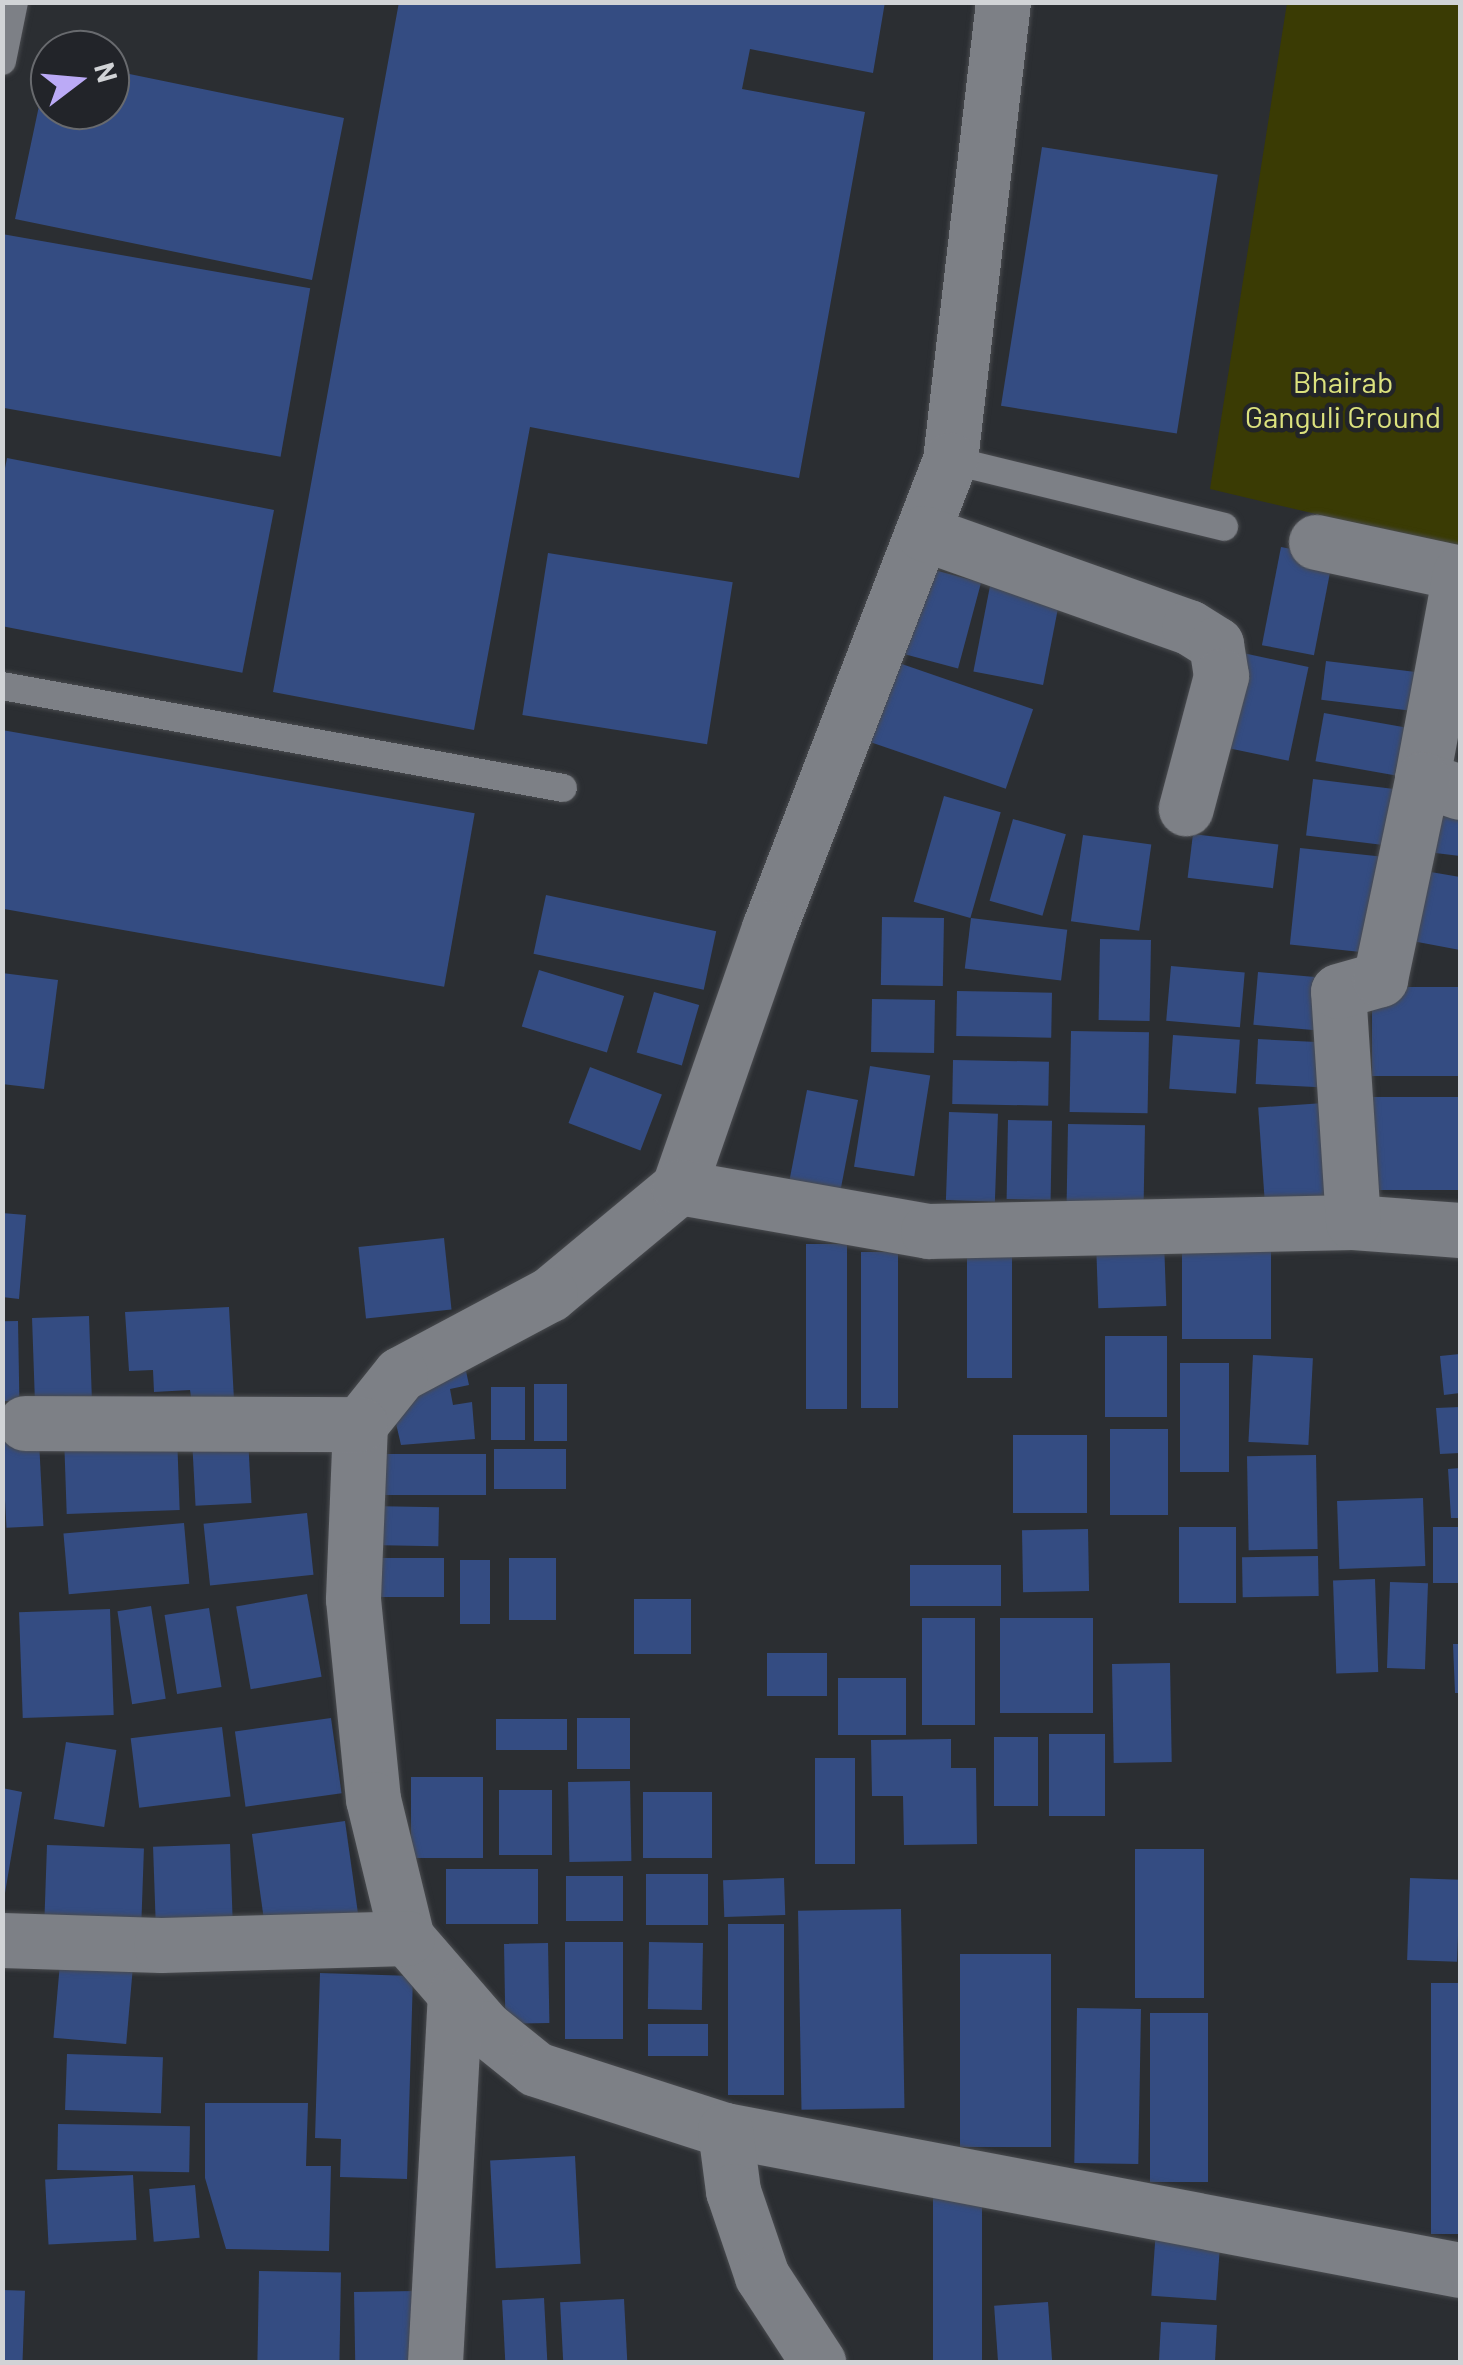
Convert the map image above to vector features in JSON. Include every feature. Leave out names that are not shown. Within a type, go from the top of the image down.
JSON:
[{"type":"street","points":[[1004,2],[950,460],[768,928],[679,1186],[550,1294],[400,1374],[360,1424],[352,1599],[372,1799],[406,1938],[456,1996],[536,2069],[725,2130],[1460,2270]]},
{"type":"street","points":[[923,534],[1189,628],[1216,644],[1221,676],[1186,808]]},
{"type":"street","points":[[1316,542],[1460,573],[1441,785],[1380,980],[1338,991],[1353,1222]]},
{"type":"street","points":[[679,1186],[928,1232],[1353,1222],[1460,1230]]},
{"type":"street","points":[[25,1423],[360,1424]]},
{"type":"street","points":[[2,1940],[160,1945],[406,1938]]},
{"type":"street","points":[[435,2362],[456,1996]]},
{"type":"street","points":[[725,2130],[733,2191],[762,2276],[818,2362]]},
{"type":"lane","points":[[2,61],[14,2]]},
{"type":"lane","points":[[950,460],[1224,528]]},
{"type":"lane","points":[[2,686],[563,788]]},
{"type":"green space","name":"Bhairab Ganguli Ground","points":[[1287,3],[1460,3],[1460,548],[1210,489]]},
{"type":"building","points":[[399,2],[885,2],[873,73],[750,49],[742,89],[865,112],[799,478],[530,427],[474,730],[273,692]]},
{"type":"building","points":[[130,74],[344,118],[312,280],[15,219],[34,130],[130,130]]},
{"type":"building","points":[[1042,147],[1218,175],[1177,434],[1001,406]]},
{"type":"building","points":[[2,234],[310,288],[281,457],[2,408]]},
{"type":"building","points":[[7,458],[274,510],[242,673],[2,626],[2,484]]},
{"type":"building","points":[[1281,547],[1333,557],[1314,655],[1262,645]]},
{"type":"building","points":[[548,553],[733,582],[707,744],[522,715]]},
{"type":"building","points":[[927,568],[981,582],[958,668],[904,654]]},
{"type":"building","points":[[990,586],[1060,600],[1043,685],[973,671]]},
{"type":"building","points":[[1243,653],[1309,667],[1289,761],[1223,747]]},
{"type":"building","points":[[1326,661],[1434,674],[1429,713],[1321,700]]},
{"type":"building","points":[[896,662],[1033,709],[1006,789],[869,741]]},
{"type":"building","points":[[1324,713],[1416,729],[1407,777],[1315,761]]},
{"type":"building","points":[[2,730],[475,813],[444,987],[2,909]]},
{"type":"building","points":[[1313,779],[1408,791],[1401,847],[1306,836]]},
{"type":"building","points":[[944,796],[1001,812],[970,918],[914,902]]},
{"type":"building","points":[[1425,806],[1460,811],[1460,856],[1419,851]]},
{"type":"building","points":[[1013,819],[1066,834],[1042,916],[990,901]]},
{"type":"building","points":[[1193,834],[1278,844],[1273,888],[1188,878]]},
{"type":"building","points":[[1083,835],[1151,845],[1139,931],[1071,921]]},
{"type":"building","points":[[1300,848],[1388,857],[1377,954],[1290,944]]},
{"type":"building","points":[[1419,870],[1460,877],[1460,950],[1407,940]]},
{"type":"building","points":[[546,895],[716,931],[704,990],[534,954]]},
{"type":"building","points":[[882,917],[944,918],[943,986],[881,985]]},
{"type":"building","points":[[971,918],[1067,930],[1061,980],[965,969]]},
{"type":"building","points":[[1100,939],[1151,940],[1150,1021],[1099,1020]]},
{"type":"building","points":[[1171,966],[1245,972],[1240,1027],[1166,1021]]},
{"type":"building","points":[[539,970],[624,996],[607,1052],[522,1026]]},
{"type":"building","points":[[1258,972],[1332,978],[1327,1031],[1253,1025]]},
{"type":"building","points":[[2,973],[58,980],[44,1089],[2,1084]]},
{"type":"building","points":[[1372,987],[1460,987],[1460,1076],[1372,1076]]},
{"type":"building","points":[[957,991],[1052,993],[1051,1038],[956,1036]]},
{"type":"building","points":[[654,992],[699,1005],[682,1066],[637,1053]]},
{"type":"building","points":[[872,999],[935,1000],[934,1053],[871,1052]]},
{"type":"building","points":[[1071,1031],[1149,1032],[1148,1113],[1070,1112]]},
{"type":"building","points":[[1173,1035],[1240,1040],[1236,1094],[1169,1089]]},
{"type":"building","points":[[1258,1039],[1332,1043],[1330,1088],[1256,1084]]},
{"type":"building","points":[[953,1060],[1049,1062],[1048,1106],[952,1104]]},
{"type":"building","points":[[870,1066],[930,1076],[914,1176],[854,1167]]},
{"type":"building","points":[[590,1067],[662,1095],[640,1151],[568,1123]]},
{"type":"building","points":[[807,1090],[858,1100],[839,1199],[788,1189]]},
{"type":"building","points":[[1359,1097],[1460,1097],[1460,1190],[1359,1190]]},
{"type":"building","points":[[1338,1102],[1345,1207],[1266,1212],[1258,1108]]},
{"type":"building","points":[[949,1112],[998,1114],[995,1202],[946,1200]]},
{"type":"building","points":[[1008,1120],[1052,1121],[1051,1200],[1007,1199]]},
{"type":"building","points":[[1068,1124],[1145,1125],[1144,1203],[1067,1202]]},
{"type":"building","points":[[2,1213],[26,1215],[19,1299],[2,1297]]},
{"type":"building","points":[[444,1238],[452,1310],[366,1319],[358,1247]]},
{"type":"building","points":[[1164,1240],[1166,1306],[1098,1308],[1096,1242]]},
{"type":"building","points":[[1182,1241],[1271,1241],[1271,1339],[1182,1339]]},
{"type":"building","points":[[806,1244],[847,1244],[847,1409],[806,1409]]},
{"type":"building","points":[[967,1247],[1012,1247],[1012,1378],[967,1378]]},
{"type":"building","points":[[861,1252],[898,1252],[898,1408],[861,1408]]},
{"type":"building","points":[[229,1307],[234,1400],[192,1403],[190,1390],[154,1392],[153,1370],[129,1371],[125,1312]]},
{"type":"building","points":[[89,1316],[92,1396],[35,1398],[32,1318]]},
{"type":"building","points":[[2,1321],[18,1321],[19,1401],[3,1401]]},
{"type":"building","points":[[1105,1336],[1167,1336],[1167,1417],[1105,1417]]},
{"type":"building","points":[[1460,1354],[1460,1393],[1444,1395],[1440,1356]]},
{"type":"building","points":[[1253,1355],[1313,1358],[1308,1445],[1248,1442]]},
{"type":"building","points":[[463,1357],[469,1385],[450,1389],[453,1405],[472,1402],[475,1439],[401,1445],[394,1415]]},
{"type":"building","points":[[1180,1363],[1229,1363],[1229,1472],[1180,1472]]},
{"type":"building","points":[[534,1384],[567,1384],[567,1441],[534,1441]]},
{"type":"building","points":[[491,1387],[525,1387],[525,1440],[491,1440]]},
{"type":"building","points":[[1460,1407],[1460,1453],[1440,1454],[1436,1408]]},
{"type":"building","points":[[1110,1429],[1168,1429],[1168,1515],[1110,1515]]},
{"type":"building","points":[[177,1434],[180,1510],[67,1514],[64,1438]]},
{"type":"building","points":[[1013,1435],[1087,1435],[1087,1513],[1013,1513]]},
{"type":"building","points":[[248,1437],[251,1503],[196,1506],[192,1440]]},
{"type":"building","points":[[39,1441],[43,1526],[6,1528],[2,1443]]},
{"type":"building","points":[[494,1449],[566,1449],[566,1489],[494,1489]]},
{"type":"building","points":[[380,1454],[486,1454],[486,1495],[380,1495]]},
{"type":"building","points":[[1316,1455],[1318,1549],[1249,1550],[1247,1456]]},
{"type":"building","points":[[1460,1468],[1460,1518],[1451,1518],[1448,1469]]},
{"type":"building","points":[[1423,1498],[1425,1566],[1339,1569],[1337,1501]]},
{"type":"building","points":[[370,1506],[439,1507],[438,1546],[369,1545]]},
{"type":"building","points":[[307,1513],[313,1575],[210,1586],[204,1524]]},
{"type":"building","points":[[184,1523],[189,1584],[69,1594],[63,1534]]},
{"type":"building","points":[[1179,1527],[1236,1527],[1236,1603],[1179,1603]]},
{"type":"building","points":[[1433,1527],[1460,1527],[1460,1583],[1433,1583]]},
{"type":"building","points":[[1088,1529],[1089,1591],[1023,1592],[1022,1530]]},
{"type":"building","points":[[1318,1556],[1319,1596],[1243,1597],[1242,1557]]},
{"type":"building","points":[[374,1558],[444,1558],[444,1597],[374,1597]]},
{"type":"building","points":[[509,1558],[556,1558],[556,1620],[509,1620]]},
{"type":"building","points":[[460,1560],[490,1560],[490,1624],[460,1624]]},
{"type":"building","points":[[910,1565],[1001,1565],[1001,1606],[910,1606]]},
{"type":"building","points":[[1375,1579],[1378,1672],[1336,1673],[1333,1580]]},
{"type":"building","points":[[1390,1582],[1428,1583],[1425,1669],[1387,1668]]},
{"type":"building","points":[[307,1594],[322,1677],[251,1689],[236,1607]]},
{"type":"building","points":[[634,1599],[691,1599],[691,1654],[634,1654]]},
{"type":"building","points":[[151,1606],[166,1699],[132,1704],[117,1611]]},
{"type":"building","points":[[209,1608],[222,1687],[177,1694],[165,1615]]},
{"type":"building","points":[[110,1609],[114,1715],[23,1718],[19,1612]]},
{"type":"building","points":[[922,1618],[975,1618],[975,1725],[922,1725]]},
{"type":"building","points":[[1000,1618],[1093,1618],[1093,1713],[1000,1713]]},
{"type":"building","points":[[1453,1644],[1460,1644],[1460,1693],[1455,1693]]},
{"type":"building","points":[[767,1653],[827,1653],[827,1696],[767,1696]]},
{"type":"building","points":[[1170,1663],[1172,1762],[1114,1763],[1112,1664]]},
{"type":"building","points":[[838,1678],[906,1678],[906,1735],[838,1735]]},
{"type":"building","points":[[331,1718],[342,1793],[246,1807],[235,1731]]},
{"type":"building","points":[[577,1718],[630,1718],[630,1769],[577,1769]]},
{"type":"building","points":[[496,1719],[567,1719],[567,1750],[496,1750]]},
{"type":"building","points":[[222,1727],[231,1796],[139,1808],[131,1738]]},
{"type":"building","points":[[1049,1734],[1105,1734],[1105,1816],[1049,1816]]},
{"type":"building","points":[[994,1737],[1038,1737],[1038,1806],[994,1806]]},
{"type":"building","points":[[951,1739],[951,1768],[976,1768],[977,1844],[904,1845],[903,1796],[872,1796],[871,1740]]},
{"type":"building","points":[[66,1742],[116,1750],[104,1827],[54,1819]]},
{"type":"building","points":[[815,1758],[855,1758],[855,1864],[815,1864]]},
{"type":"building","points":[[411,1777],[483,1777],[483,1858],[411,1858]]},
{"type":"building","points":[[630,1781],[631,1861],[569,1862],[568,1782]]},
{"type":"building","points":[[2,1788],[22,1792],[5,1893],[2,1893]]},
{"type":"building","points":[[499,1790],[552,1790],[552,1855],[499,1855]]},
{"type":"building","points":[[643,1792],[712,1792],[712,1858],[643,1858]]},
{"type":"building","points":[[345,1821],[359,1919],[266,1932],[252,1834]]},
{"type":"building","points":[[230,1844],[233,1922],[156,1925],[153,1847]]},
{"type":"building","points":[[47,1845],[144,1848],[141,1925],[44,1922]]},
{"type":"building","points":[[1135,1849],[1204,1849],[1204,1998],[1135,1998]]},
{"type":"building","points":[[446,1869],[538,1869],[538,1924],[446,1924]]},
{"type":"building","points":[[646,1874],[708,1874],[708,1925],[646,1925]]},
{"type":"building","points":[[566,1876],[623,1876],[623,1921],[566,1921]]},
{"type":"building","points":[[784,1878],[785,1915],[724,1917],[723,1880]]},
{"type":"building","points":[[1410,1878],[1460,1880],[1457,1962],[1407,1960]]},
{"type":"building","points":[[901,1909],[904,2108],[801,2110],[798,1911]]},
{"type":"building","points":[[728,1924],[784,1924],[784,2095],[728,2095]]},
{"type":"building","points":[[565,1942],[623,1942],[623,2039],[565,2039]]},
{"type":"building","points":[[649,1942],[703,1943],[702,2010],[648,2009]]},
{"type":"building","points":[[548,1943],[549,2023],[505,2024],[504,1944]]},
{"type":"building","points":[[960,1954],[1051,1954],[1051,2147],[960,2147]]},
{"type":"building","points":[[60,1963],[133,1969],[126,2044],[53,2038]]},
{"type":"building","points":[[320,1973],[413,1976],[407,2179],[340,2177],[341,2139],[315,2138]]},
{"type":"building","points":[[1431,1983],[1460,1983],[1460,2234],[1431,2234]]},
{"type":"building","points":[[1077,2008],[1141,2009],[1138,2164],[1074,2163]]},
{"type":"building","points":[[1150,2013],[1208,2013],[1208,2182],[1150,2182]]},
{"type":"building","points":[[648,2024],[708,2024],[708,2056],[648,2056]]},
{"type":"building","points":[[67,2054],[163,2057],[161,2113],[65,2110]]},
{"type":"building","points":[[205,2103],[308,2103],[306,2166],[331,2166],[329,2251],[226,2249],[205,2178]]},
{"type":"building","points":[[58,2124],[190,2126],[189,2172],[57,2170]]},
{"type":"building","points":[[575,2156],[581,2264],[496,2268],[490,2160]]},
{"type":"building","points":[[133,2175],[136,2240],[49,2245],[45,2180]]},
{"type":"building","points":[[195,2185],[200,2238],[154,2242],[149,2189]]},
{"type":"building","points":[[933,2197],[982,2197],[982,2362],[933,2362]]},
{"type":"building","points":[[1156,2229],[1221,2234],[1216,2300],[1151,2296]]},
{"type":"building","points":[[259,2271],[341,2272],[339,2362],[257,2362]]},
{"type":"building","points":[[2,2290],[25,2291],[22,2362],[2,2362]]},
{"type":"building","points":[[415,2291],[416,2362],[355,2362],[354,2292]]},
{"type":"building","points":[[544,2298],[547,2362],[505,2362],[502,2300]]},
{"type":"building","points":[[624,2299],[627,2362],[563,2362],[560,2302]]},
{"type":"building","points":[[1048,2302],[1052,2362],[998,2362],[994,2306]]},
{"type":"building","points":[[1161,2322],[1217,2325],[1215,2362],[1159,2362]]}]
